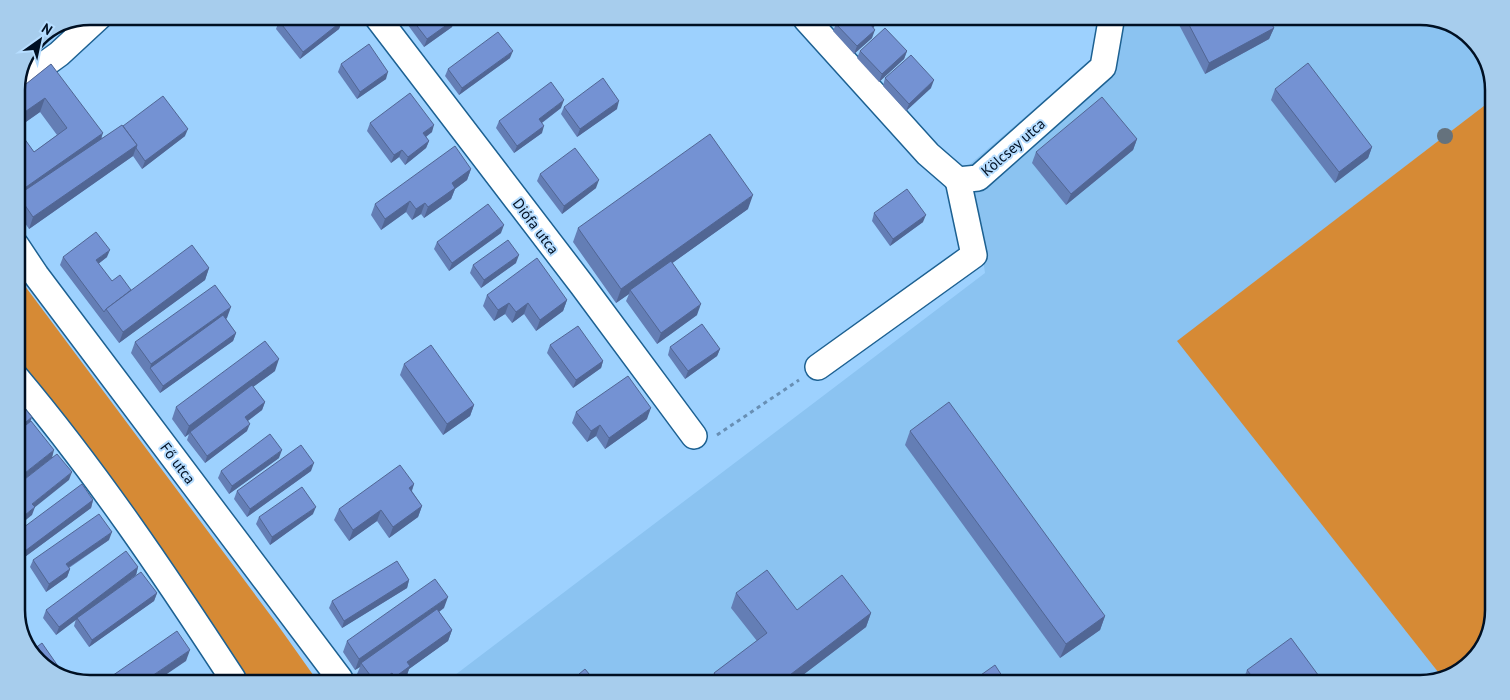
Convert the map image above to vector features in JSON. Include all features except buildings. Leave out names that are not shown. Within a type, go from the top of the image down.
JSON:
[{"type":"street","points":[[26,78],[59,54],[90,25]]},
{"type":"street","name":"Diófa utca","points":[[381,25],[582,286],[694,436]]},
{"type":"street","points":[[811,25],[928,154],[958,180],[974,255],[818,366]]},
{"type":"street","name":"Kölcsey utca","points":[[958,180],[978,178],[1104,67],[1111,25]]},
{"type":"street","name":"Fő utca","points":[[25,258],[337,675]]},
{"type":"street","points":[[25,388],[55,423],[121,512],[230,675]]},
{"type":"path","points":[[694,436],[704,444],[818,366]]},
{"type":"shaded area","points":[[1099,25],[1420,25],[1433,26],[1452,34],[1469,47],[1478,61],[1484,77],[1485,105],[1178,341],[1438,672],[1420,675],[455,675],[985,273],[969,165],[1090,61]]},
{"type":"shaded area","points":[[1485,105],[1485,610],[1484,623],[1480,635],[1472,650],[1463,659],[1438,672],[1177,341]]},
{"type":"shaded area","points":[[25,286],[313,675],[246,675],[104,467],[25,377]]}]
